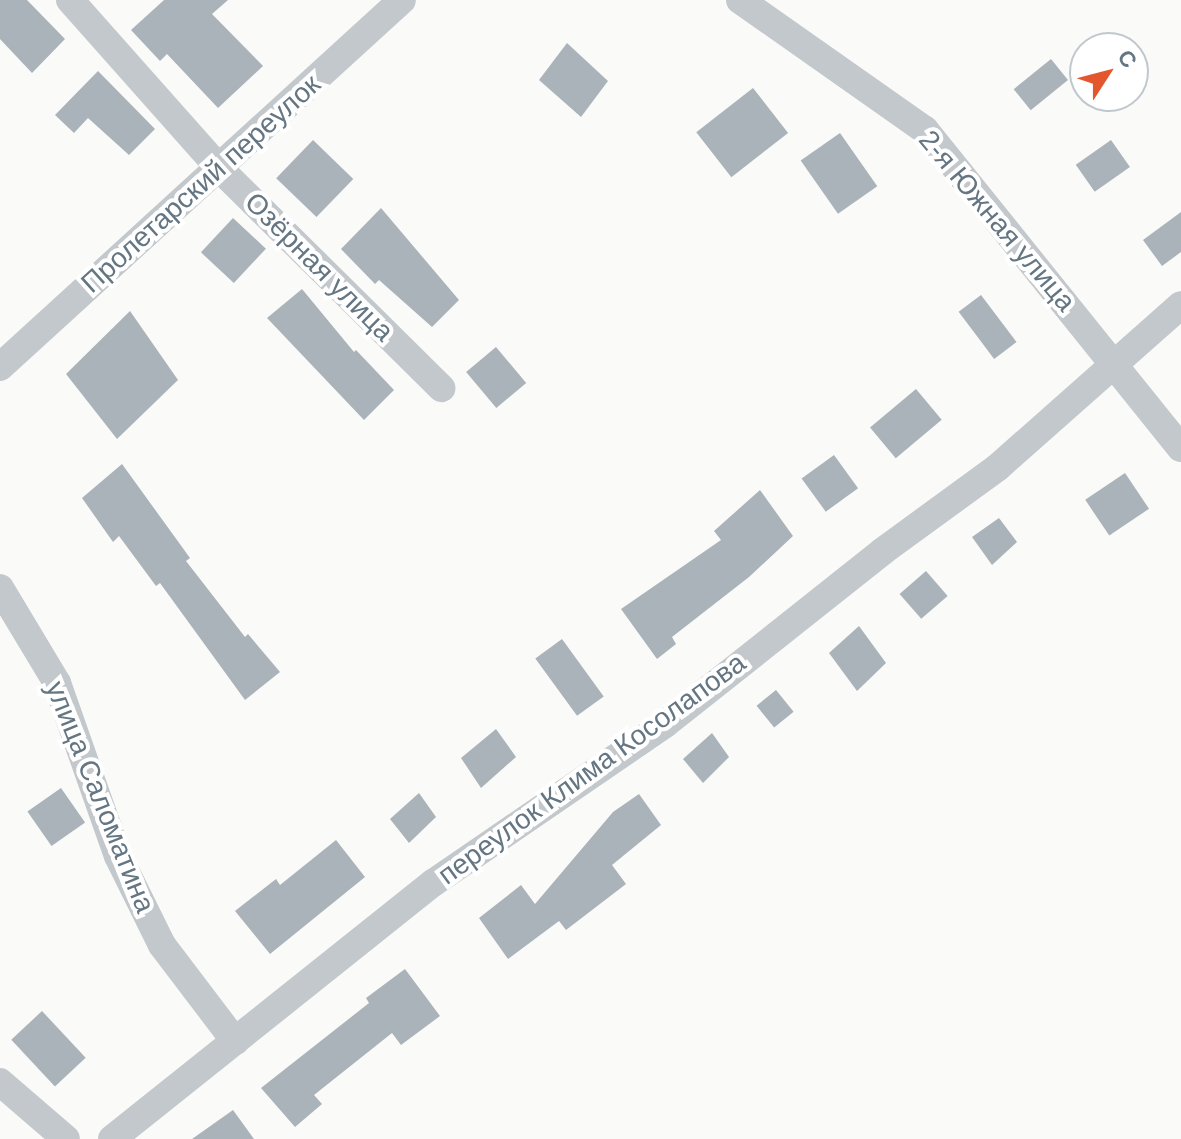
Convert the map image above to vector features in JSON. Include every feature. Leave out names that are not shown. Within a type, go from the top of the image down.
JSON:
[{"type":"street","name":"Озёрная улица","points":[[70,0],[219,168],[441,388]]},
{"type":"street","name":"Пролетарский переулок","points":[[0,367],[402,0]]},
{"type":"street","name":"2-я Южная улица","points":[[740,0],[925,130],[1181,448]]},
{"type":"street","name":"переулок Клима Косолапова","points":[[112,1139],[433,883],[665,724],[883,551],[998,467],[1181,305]]},
{"type":"street","name":"улица Саломатина","points":[[0,588],[57,683],[118,856],[162,945],[235,1041]]},
{"type":"street","points":[[0,1082],[66,1139]]},
{"type":"building","points":[[0,0],[27,0],[65,39],[32,73],[0,39]]},
{"type":"building","points":[[164,0],[228,0],[212,14],[263,66],[218,108],[167,54],[160,61],[131,30]]},
{"type":"building","points":[[567,43],[608,81],[581,117],[539,80]]},
{"type":"building","points":[[1051,59],[1068,80],[1031,110],[1014,89]]},
{"type":"building","points":[[98,71],[155,129],[129,155],[88,118],[74,133],[55,115]]},
{"type":"building","points":[[753,88],[788,133],[731,177],[696,132]]},
{"type":"building","points":[[840,133],[877,186],[838,214],[801,161]]},
{"type":"building","points":[[313,140],[353,179],[316,217],[276,178]]},
{"type":"building","points":[[1111,140],[1130,167],[1095,192],[1076,165]]},
{"type":"building","points":[[381,208],[459,300],[432,327],[379,280],[375,284],[341,249]]},
{"type":"building","points":[[1181,212],[1181,252],[1162,266],[1143,240]]},
{"type":"building","points":[[233,218],[266,249],[234,283],[201,252]]},
{"type":"building","points":[[302,289],[354,352],[356,350],[394,390],[364,420],[267,318]]},
{"type":"building","points":[[981,295],[1017,342],[994,359],[959,312]]},
{"type":"building","points":[[130,311],[178,380],[117,439],[66,374]]},
{"type":"building","points":[[496,347],[526,383],[496,408],[466,372]]},
{"type":"building","points":[[916,389],[942,420],[896,458],[870,428]]},
{"type":"building","points":[[834,455],[858,488],[826,512],[802,479]]},
{"type":"building","points":[[122,464],[190,558],[186,561],[245,637],[248,634],[280,672],[245,700],[160,583],[156,586],[119,536],[113,542],[82,498]]},
{"type":"building","points":[[1125,473],[1149,509],[1109,535],[1085,500]]},
{"type":"building","points":[[760,490],[793,536],[749,577],[672,637],[676,644],[657,659],[621,609],[721,540],[714,531]]},
{"type":"building","points":[[999,518],[1017,542],[992,565],[972,537]]},
{"type":"building","points":[[926,571],[948,596],[921,619],[900,594]]},
{"type":"building","points":[[859,626],[886,663],[857,691],[829,653]]},
{"type":"building","points":[[562,639],[604,696],[577,716],[535,658]]},
{"type":"building","points":[[776,690],[794,712],[774,727],[757,706]]},
{"type":"building","points":[[496,729],[516,757],[481,788],[461,758]]},
{"type":"building","points":[[712,733],[729,757],[703,783],[683,759]]},
{"type":"building","points":[[61,788],[85,822],[52,846],[27,812]]},
{"type":"building","points":[[419,793],[436,817],[409,843],[390,819]]},
{"type":"building","points":[[639,794],[661,825],[612,865],[626,884],[566,930],[559,921],[508,959],[479,918],[521,885],[535,904],[613,812]]},
{"type":"building","points":[[336,840],[365,877],[270,954],[235,911],[276,879],[280,885]]},
{"type":"building","points":[[405,969],[440,1016],[401,1045],[392,1033],[314,1095],[322,1104],[295,1127],[261,1088],[369,1003],[366,998]]},
{"type":"building","points":[[42,1011],[86,1058],[55,1086],[11,1040]]},
{"type":"building","points":[[233,1110],[254,1139],[192,1139]]}]
